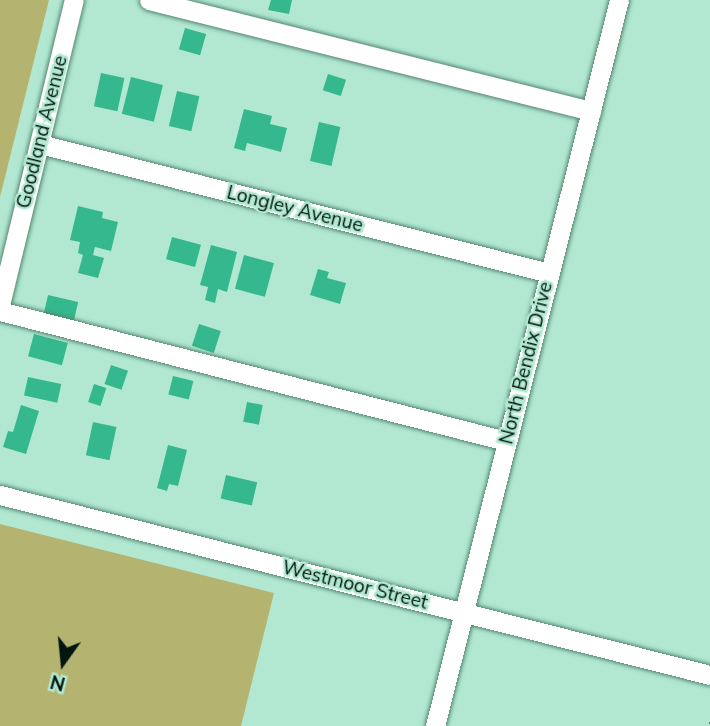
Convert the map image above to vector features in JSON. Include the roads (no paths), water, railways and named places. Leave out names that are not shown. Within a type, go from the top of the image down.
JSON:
[{"type":"street","name":"Goodland Avenue","points":[[0,308],[74,0]]},
{"type":"street","points":[[149,0],[591,111]]},
{"type":"street","name":"North Bendix Drive","points":[[435,726],[619,0]]},
{"type":"street","name":"Longley Avenue","points":[[40,144],[549,273]]},
{"type":"street","points":[[0,308],[506,441]]},
{"type":"street","name":"Westmoor Street","points":[[0,495],[710,675]]}]
